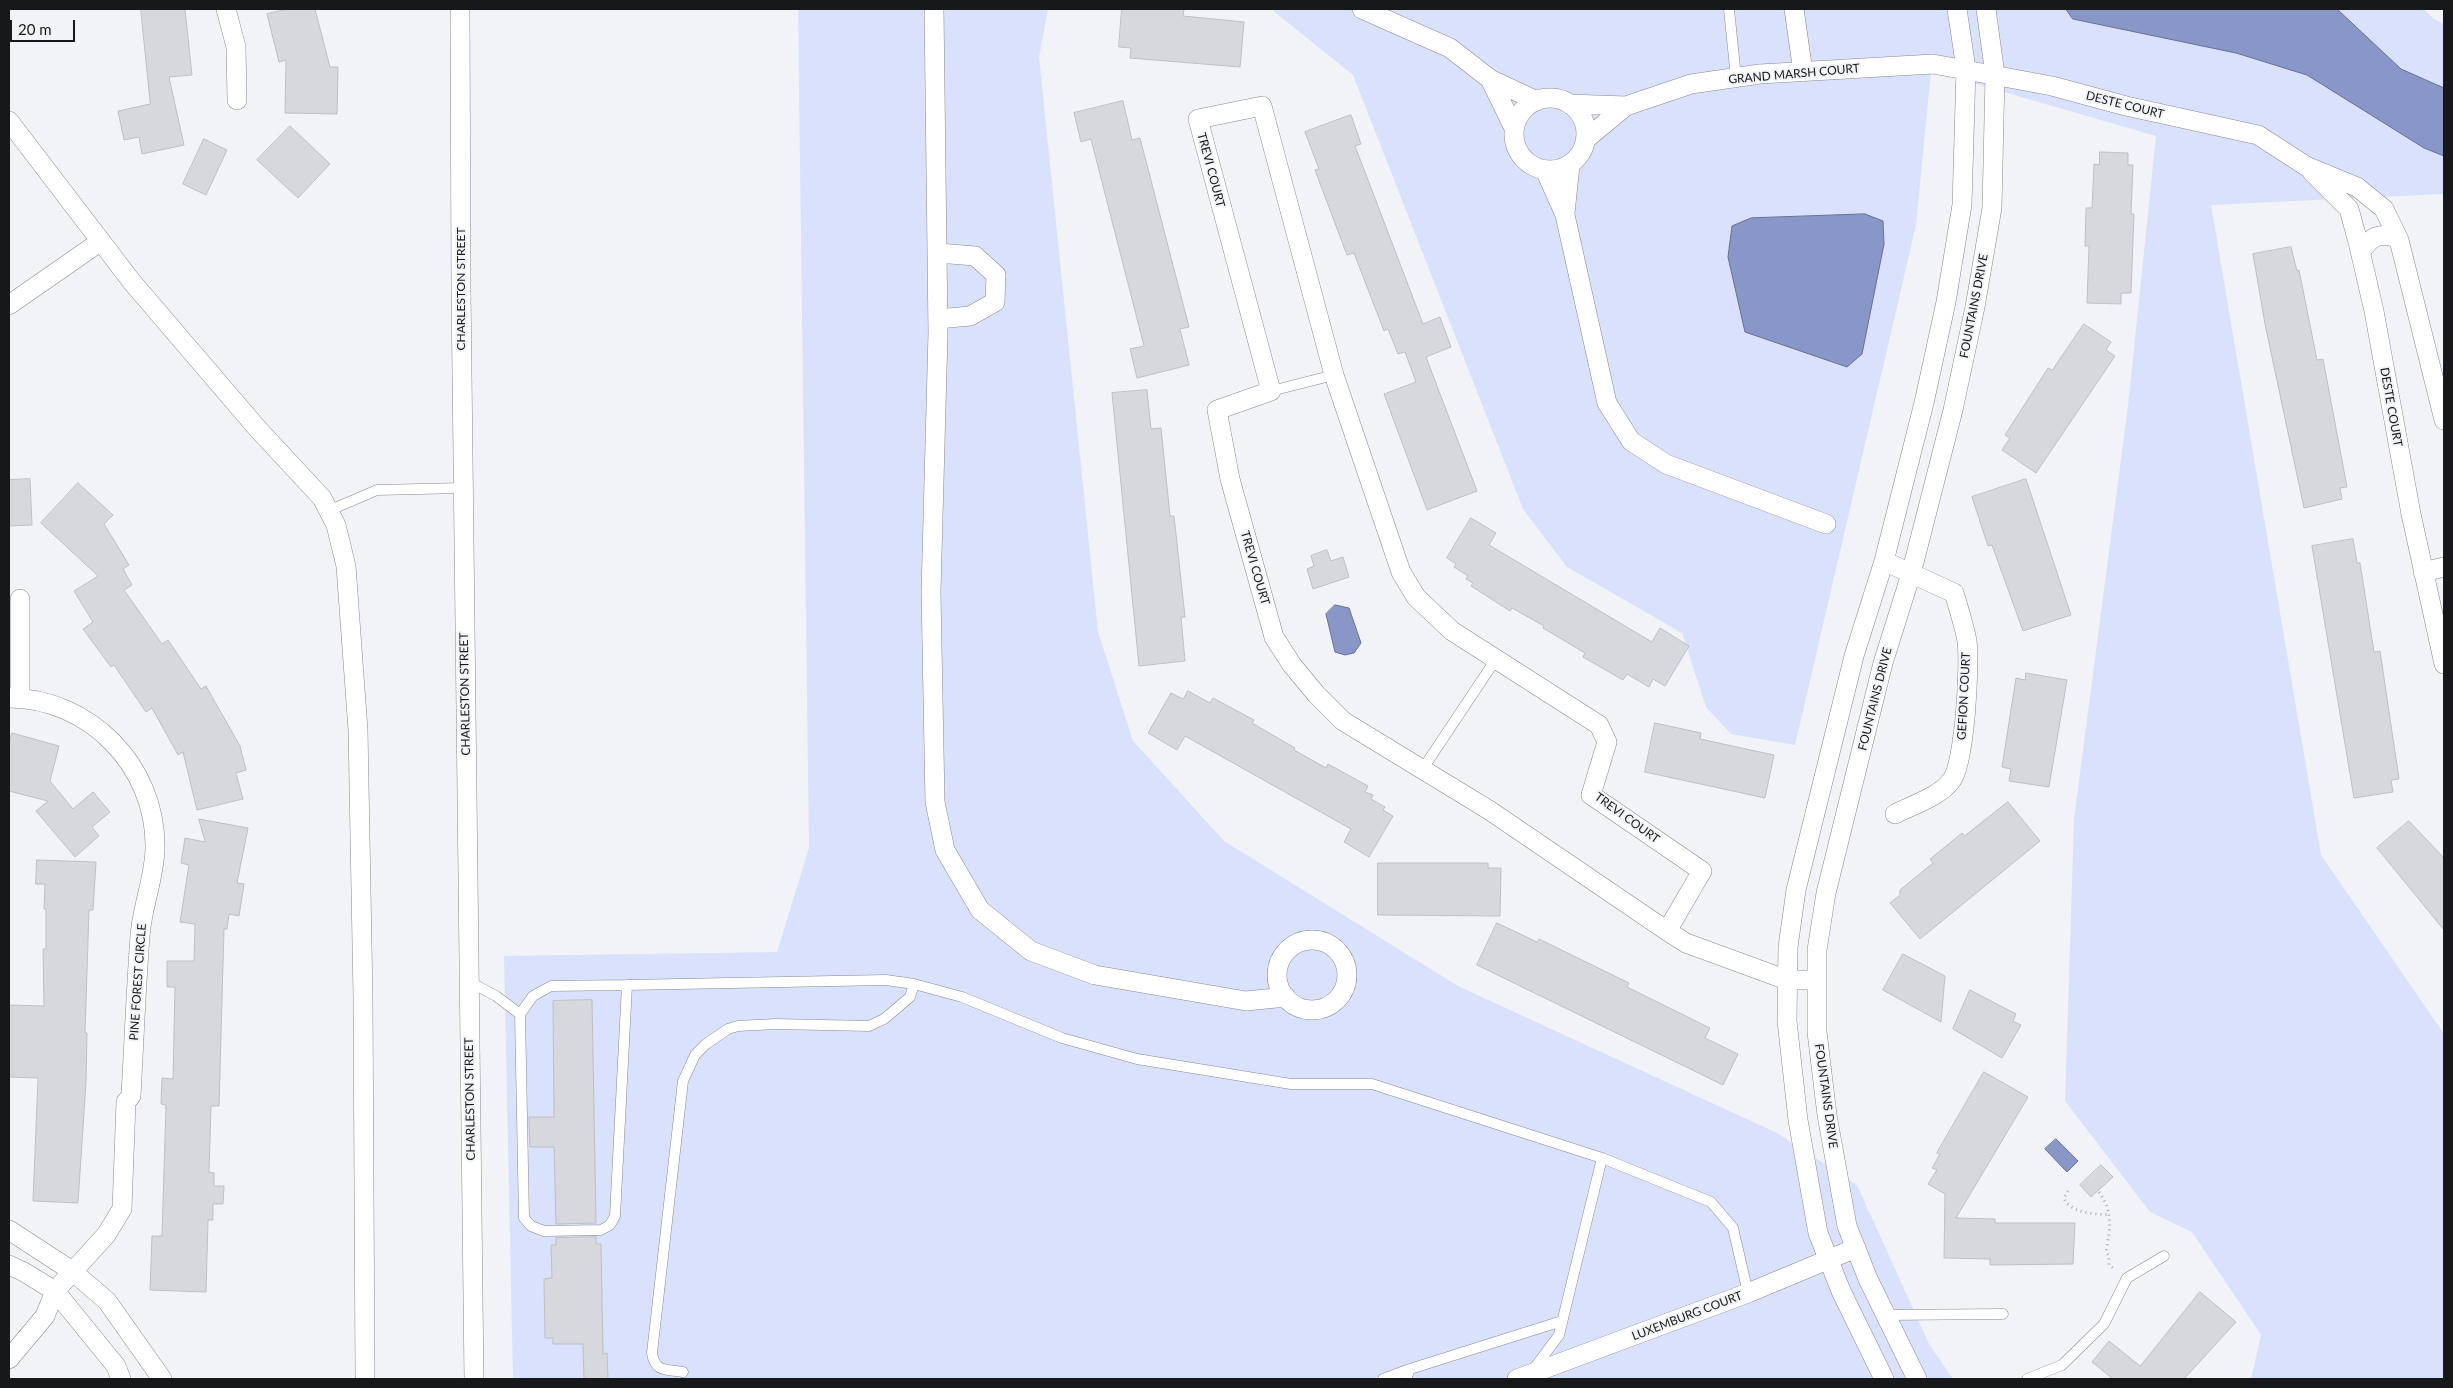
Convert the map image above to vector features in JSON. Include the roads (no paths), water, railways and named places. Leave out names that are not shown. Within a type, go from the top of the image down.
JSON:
[{"type":"street","points":[[226,9],[236,47],[237,100]]},
{"type":"street","name":"CHARLESTON STREET","points":[[460,9],[468,981],[474,1379]]},
{"type":"street","points":[[934,9],[938,319],[931,592],[935,802],[944,850],[980,910],[1032,951],[1095,975],[1246,1001],[1286,997]]},
{"type":"street","points":[[1362,9],[1450,48],[1490,79],[1537,101]]},
{"type":"street","points":[[1794,9],[1803,72]]},
{"type":"street","points":[[1884,1379],[1841,1291],[1818,1233],[1798,1120],[1787,1021],[1788,947],[1796,890],[1854,656],[1884,561],[1924,403],[1951,273],[1962,205],[1966,69],[1957,9]]},
{"type":"street","name":"FOUNTAINS DRIVE","points":[[1917,1379],[1885,1315],[1847,1226],[1826,1115],[1817,1032],[1817,950],[1826,893],[1883,663],[1911,574],[1953,410],[1981,271],[1992,208],[1995,75],[1986,9]]},
{"type":"street","name":"GRAND MARSH COURT","points":[[1586,139],[1626,106],[1690,84],[1803,72],[1933,64],[1966,69]]},
{"type":"street","name":"DESTE COURT","points":[[1966,69],[2258,135],[2306,166],[2357,187],[2384,209],[2398,238],[2444,420]]},
{"type":"street","points":[[1490,79],[1514,128]]},
{"type":"street","points":[[1549,98],[1561,100],[1569,104],[1580,115],[1585,126],[1586,139],[1582,150],[1570,165],[1556,170],[1545,170],[1524,160],[1514,140],[1514,128],[1526,107],[1537,101],[1549,98]]},
{"type":"street","name":"GRAND MARSH COURT","points":[[1569,104],[1626,106]]},
{"type":"street","name":"TREVI COURT","points":[[1668,931],[1702,871],[1591,795],[1607,742],[1599,725],[1452,631],[1416,597],[1401,572],[1334,376],[1262,106],[1198,119],[1271,391],[1217,410],[1230,479],[1274,637],[1298,672],[1342,721],[1490,810],[1668,931],[1686,943],[1787,980],[1817,980]]},
{"type":"street","points":[[9,121],[132,282],[257,428],[322,498],[336,525],[346,566],[358,730],[363,997],[365,1379]]},
{"type":"street","points":[[1565,215],[1570,165]]},
{"type":"street","name":"DESTE COURT","points":[[2306,166],[2349,209],[2360,252],[2423,572],[2444,664]]},
{"type":"street","points":[[1545,170],[1565,215],[1607,403],[1631,442],[1666,464],[1826,524]]},
{"type":"street","points":[[2360,252],[2368,241],[2378,236],[2386,234],[2398,238]]},
{"type":"street","points":[[9,305],[101,241]]},
{"type":"street","points":[[938,254],[975,256],[996,275],[995,302],[970,316],[938,319]]},
{"type":"street","name":"GEFION COURT","points":[[1884,561],[1954,593],[1967,643],[1967,684],[1958,768],[1951,781],[1936,793],[1895,814]]},
{"type":"street","points":[[2423,572],[2444,567]]},
{"type":"street","points":[[14,698],[20,599]]},
{"type":"street","name":"PINE FOREST CIRCLE","points":[[9,1359],[45,1316],[56,1291],[106,1235],[122,1209],[126,1102],[130,1096],[140,934],[154,864],[155,830],[147,797],[141,782],[123,753],[111,740],[92,724],[70,711],[54,705],[14,698]]},
{"type":"street","points":[[9,1230],[72,1271],[107,1301],[162,1379]]},
{"type":"street","name":"LUXEMBURG COURT","points":[[1523,1377],[1748,1293],[1856,1248]]},
{"type":"street","points":[[9,1266],[24,1272],[56,1291],[116,1366],[121,1379]]},
{"type":"lane","points":[[1728,9],[1736,78]]},
{"type":"lane","points":[[1271,391],[1334,376]]},
{"type":"lane","points":[[328,511],[376,490],[463,488]]},
{"type":"lane","points":[[1422,770],[1496,659]]},
{"type":"lane","points":[[627,984],[615,1216],[610,1225],[601,1230],[544,1231],[532,1226],[524,1218],[520,1014],[533,996],[551,986],[627,984],[886,980],[914,984],[962,997],[1062,1038],[1137,1060],[1291,1084],[1372,1084],[1602,1158],[1711,1202],[1733,1228],[1748,1293]]},
{"type":"lane","points":[[468,981],[496,996],[520,1014]]},
{"type":"lane","points":[[683,1372],[658,1368],[655,1365],[652,1354],[673,1152],[683,1081],[687,1068],[706,1044],[728,1029],[738,1026],[776,1024],[868,1026],[876,1024],[910,997],[914,984]]},
{"type":"lane","points":[[1523,1377],[1559,1335],[1602,1158]]},
{"type":"lane","points":[[2027,1379],[2062,1365],[2104,1324],[2127,1278],[2164,1256]]},
{"type":"lane","points":[[1885,1315],[2003,1314]]},
{"type":"lane","points":[[1383,1379],[1408,1374],[1562,1321]]},
{"type":"water","points":[[2066,9],[2337,9],[2401,69],[2444,88],[2444,156],[2424,148],[2307,75],[2236,53],[2073,19]]},
{"type":"water","points":[[1865,214],[1883,221],[1884,244],[1862,354],[1847,367],[1745,332],[1728,257],[1732,226],[1751,218]]},
{"type":"water","points":[[1335,605],[1349,608],[1361,643],[1354,653],[1345,655],[1335,652],[1326,614]]},
{"type":"water","points":[[2056,1139],[2078,1161],[2067,1172],[2045,1149]]}]
